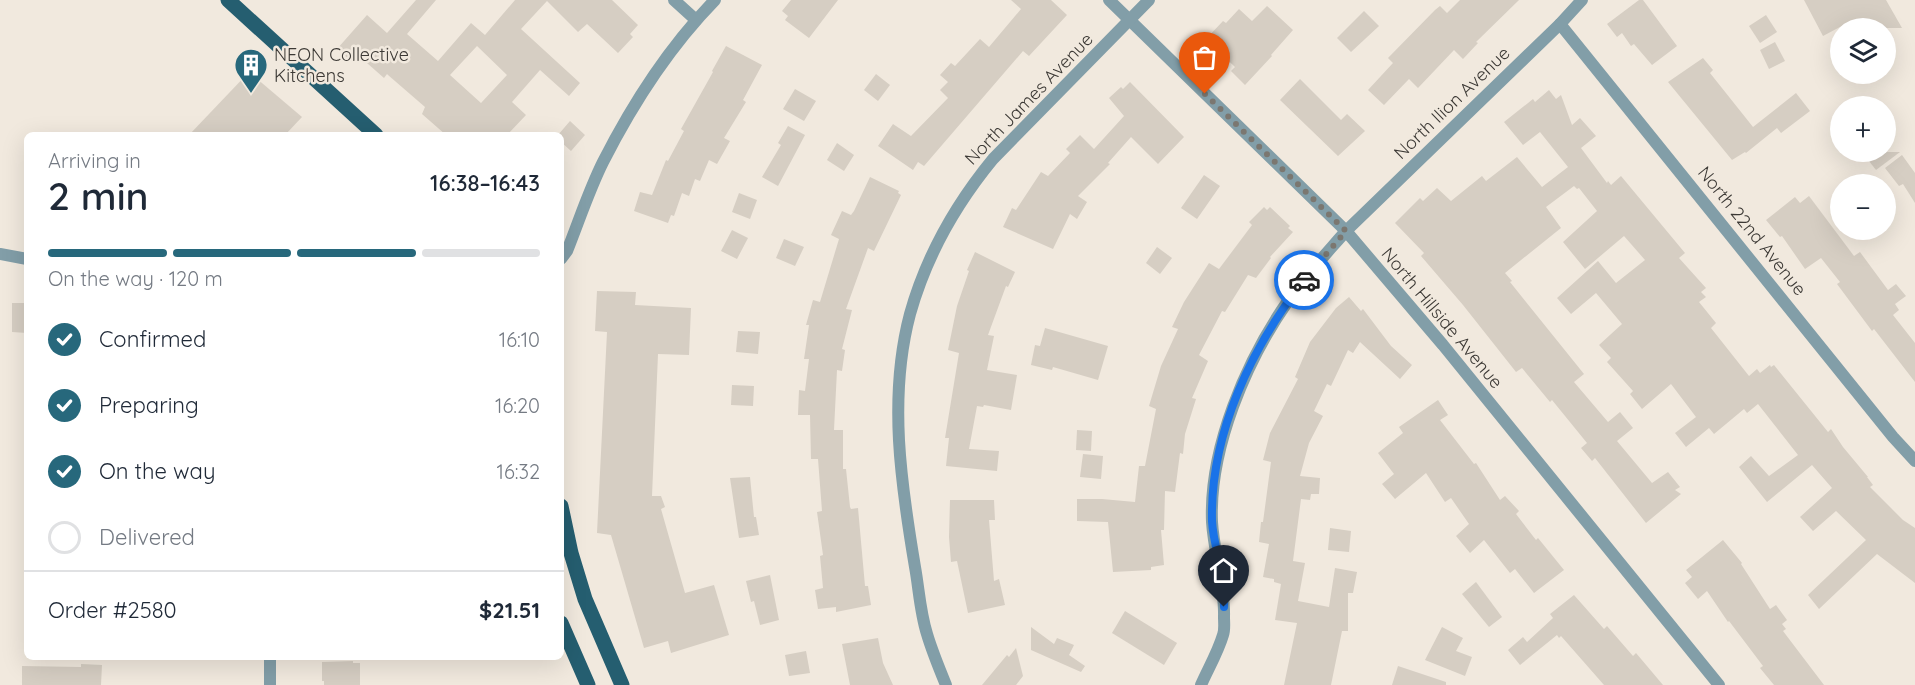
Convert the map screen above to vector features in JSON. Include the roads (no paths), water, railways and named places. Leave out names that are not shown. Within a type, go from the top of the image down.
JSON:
[{"type":"main road","points":[[228,0],[373,132]]},
{"type":"main road","points":[[564,520],[585,599],[622,685]]},
{"type":"main road","points":[[564,630],[588,685]]},
{"type":"street","points":[[674,0],[696,20]]},
{"type":"street","points":[[564,255],[603,162],[644,87],[696,20],[716,0]]},
{"type":"street","name":"North Hillside Avenue","points":[[1109,0],[1346,231],[1443,345],[1719,685]]},
{"type":"street","name":"North James Avenue","points":[[945,685],[922,615],[906,513],[899,446],[899,390],[910,314],[947,226],[970,187],[993,159],[1149,0]]},
{"type":"street","name":"North Ilion Avenue","points":[[1201,685],[1224,634],[1223,579],[1212,522],[1219,458],[1233,403],[1255,357],[1287,302],[1346,231],[1582,0]]},
{"type":"street","name":"North 22nd Avenue","points":[[1560,24],[1893,437],[1915,461]]},
{"type":"street","points":[[0,254],[24,258]]},
{"type":"street","points":[[270,660],[270,685]]},
{"type":"place","name":"NEON Collective Kitchens","points":[[251,94]]}]
